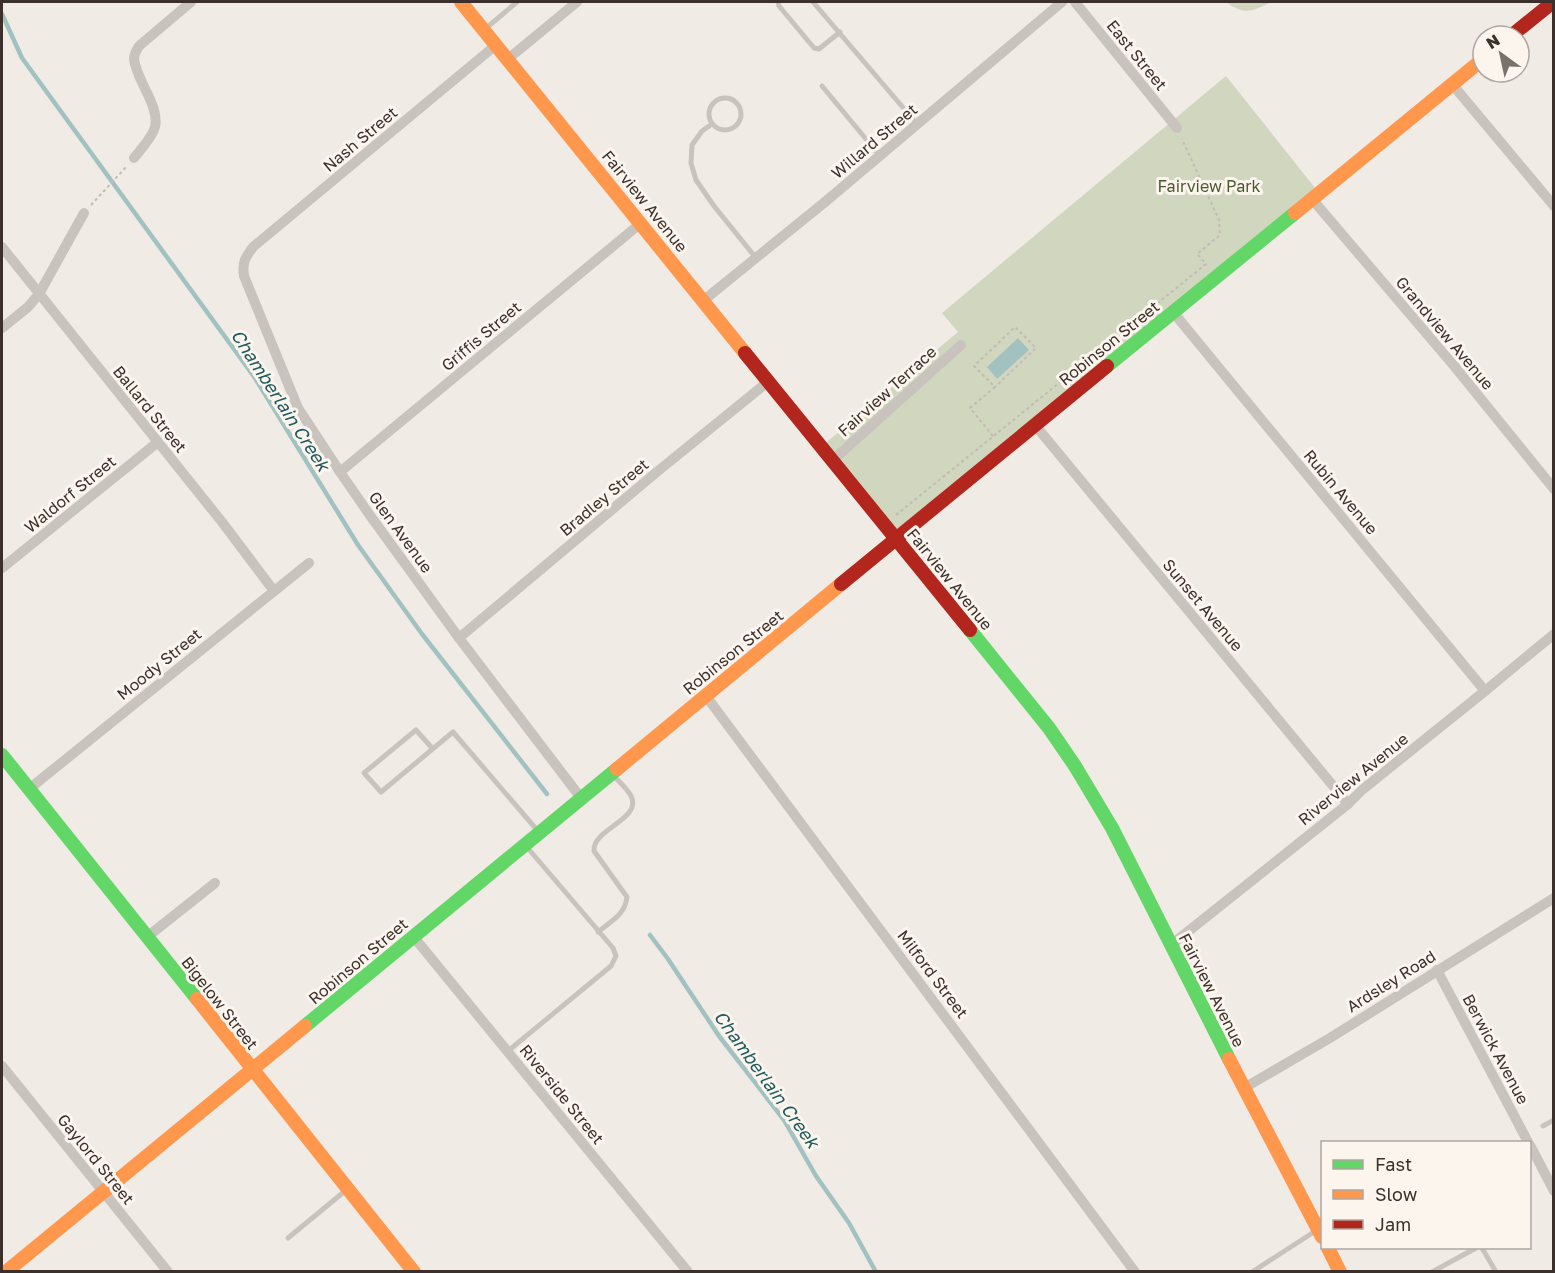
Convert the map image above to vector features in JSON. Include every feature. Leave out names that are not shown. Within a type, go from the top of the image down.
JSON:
[{"type":"street","points":[[134,158],[153,132],[156,124],[151,102],[134,60],[135,53],[139,46],[191,2]]},
{"type":"street","name":"Fairview Avenue","points":[[461,2],[1049,728],[1112,828],[1320,1233]]},
{"type":"street","points":[[508,59],[577,2]]},
{"type":"street","name":"Willard Street","points":[[704,300],[880,156],[1062,2]]},
{"type":"street","name":"East Street","points":[[1075,2],[1177,128]]},
{"type":"street","points":[[1526,24],[1553,2]]},
{"type":"street","name":"Nash Street","points":[[245,258],[253,247],[496,45]]},
{"type":"street","name":"Robinson Street","points":[[6,1272],[1471,69]]},
{"type":"street","points":[[1452,84],[1554,206]]},
{"type":"street","name":"Grandview Avenue","points":[[1312,199],[1554,489]]},
{"type":"street","points":[[2,328],[28,307],[39,294],[84,213]]},
{"type":"street","name":"Griffis Street","points":[[340,472],[641,223]]},
{"type":"street","name":"Ballard Street","points":[[2,247],[222,522],[274,591]]},
{"type":"street","name":"Glen Avenue","points":[[245,258],[244,276],[298,408],[340,472],[459,638],[581,798]]},
{"type":"street","name":"Rubin Avenue","points":[[1173,312],[1485,691]]},
{"type":"street","name":"Fairview Terrace","points":[[833,460],[961,345]]},
{"type":"street","name":"Bradley Street","points":[[459,638],[769,381]]},
{"type":"street","name":"Sunset Avenue","points":[[1035,425],[1348,804]]},
{"type":"street","name":"Waldorf Street","points":[[2,568],[158,442]]},
{"type":"street","name":"Moody Street","points":[[29,789],[309,563]]},
{"type":"street","name":"Riverview Avenue","points":[[1171,945],[1348,804],[1362,790],[1554,634]]},
{"type":"street","name":"Milford Street","points":[[706,696],[1136,1272]]},
{"type":"street","name":"Bigelow Street","points":[[2,755],[414,1272]]},
{"type":"street","points":[[147,937],[214,883]]},
{"type":"street","name":"Ardsley Road","points":[[1244,1088],[1330,1038],[1554,898]]},
{"type":"street","name":"Riverside Street","points":[[413,936],[688,1272]]},
{"type":"street","name":"Berwick Avenue","points":[[1437,970],[1527,1141]]},
{"type":"street","name":"Gaylord Street","points":[[2,1066],[168,1272]]},
{"type":"street","name":"Berwick Avenue","points":[[1531,1148],[1554,1191]]},
{"type":"street","points":[[1328,1249],[1340,1272]]},
{"type":"lane","points":[[484,30],[518,2]]},
{"type":"lane","points":[[778,2],[814,48],[819,49],[840,32]]},
{"type":"lane","points":[[813,2],[917,124]]},
{"type":"lane","points":[[822,86],[880,156]]},
{"type":"lane","points":[[723,98],[734,100],[738,104],[742,114],[739,124],[726,131],[712,124],[708,114],[713,103],[723,98]]},
{"type":"lane","points":[[712,124],[702,131],[692,145],[691,163],[696,180],[756,258]]},
{"type":"lane","points":[[432,748],[416,730],[364,773],[381,792],[453,732],[539,832]]},
{"type":"lane","points":[[598,932],[621,914],[626,906],[627,897],[594,851],[593,844],[627,815],[633,803],[631,795],[611,773]]},
{"type":"lane","points":[[507,1051],[611,966],[616,956],[613,948],[525,844]]},
{"type":"lane","points":[[1544,1126],[1554,1120]]},
{"type":"lane","points":[[288,1238],[347,1189]]},
{"type":"lane","points":[[1252,1272],[1320,1233]]},
{"type":"lane","points":[[1432,1272],[1474,1249]]},
{"type":"lane","points":[[1483,1249],[1496,1272]]},
{"type":"lane","points":[[1444,1265],[1449,1272]]},
{"type":"path","points":[[884,524],[1206,264],[1197,254],[1220,235],[1219,220],[1177,128]]},
{"type":"path","points":[[84,213],[134,158]]},
{"type":"path","points":[[993,436],[970,408],[995,387],[1036,348],[1015,327],[974,366],[995,387]]},
{"type":"green space","points":[[1226,2],[1271,2],[1248,11],[1238,9]]},
{"type":"green space","name":"Fairview Park","points":[[1226,76],[1319,193],[896,539],[822,446],[958,332],[942,313]]},
{"type":"water","points":[[1018,338],[1029,350],[997,379],[987,367]]},
{"type":"waterway","name":"Chamberlain Creek","points":[[2,14],[22,58],[255,378],[358,545],[422,634],[547,794]]},
{"type":"waterway","name":"Chamberlain Creek","points":[[650,935],[719,1036],[784,1120],[816,1176],[849,1223],[876,1272]]},
{"type":"traffic: fast","points":[[1107,366],[1295,213]]},
{"type":"traffic: fast","points":[[970,630],[1049,728],[1075,766],[1112,828],[1229,1059]]},
{"type":"traffic: fast","points":[[2,755],[197,999]]},
{"type":"traffic: fast","points":[[305,1026],[617,769]]},
{"type":"traffic: slow","points":[[461,2],[745,353]]},
{"type":"traffic: slow","points":[[1295,213],[1471,69]]},
{"type":"traffic: slow","points":[[617,769],[841,584]]},
{"type":"traffic: slow","points":[[197,999],[414,1272]]},
{"type":"traffic: slow","points":[[6,1272],[305,1026]]},
{"type":"traffic: slow","points":[[1229,1059],[1321,1235]]},
{"type":"traffic: slow","points":[[1328,1249],[1340,1272]]},
{"type":"traffic: jam","points":[[1526,24],[1553,2]]},
{"type":"traffic: jam","points":[[745,353],[970,630]]},
{"type":"traffic: jam","points":[[841,584],[1107,366]]}]
